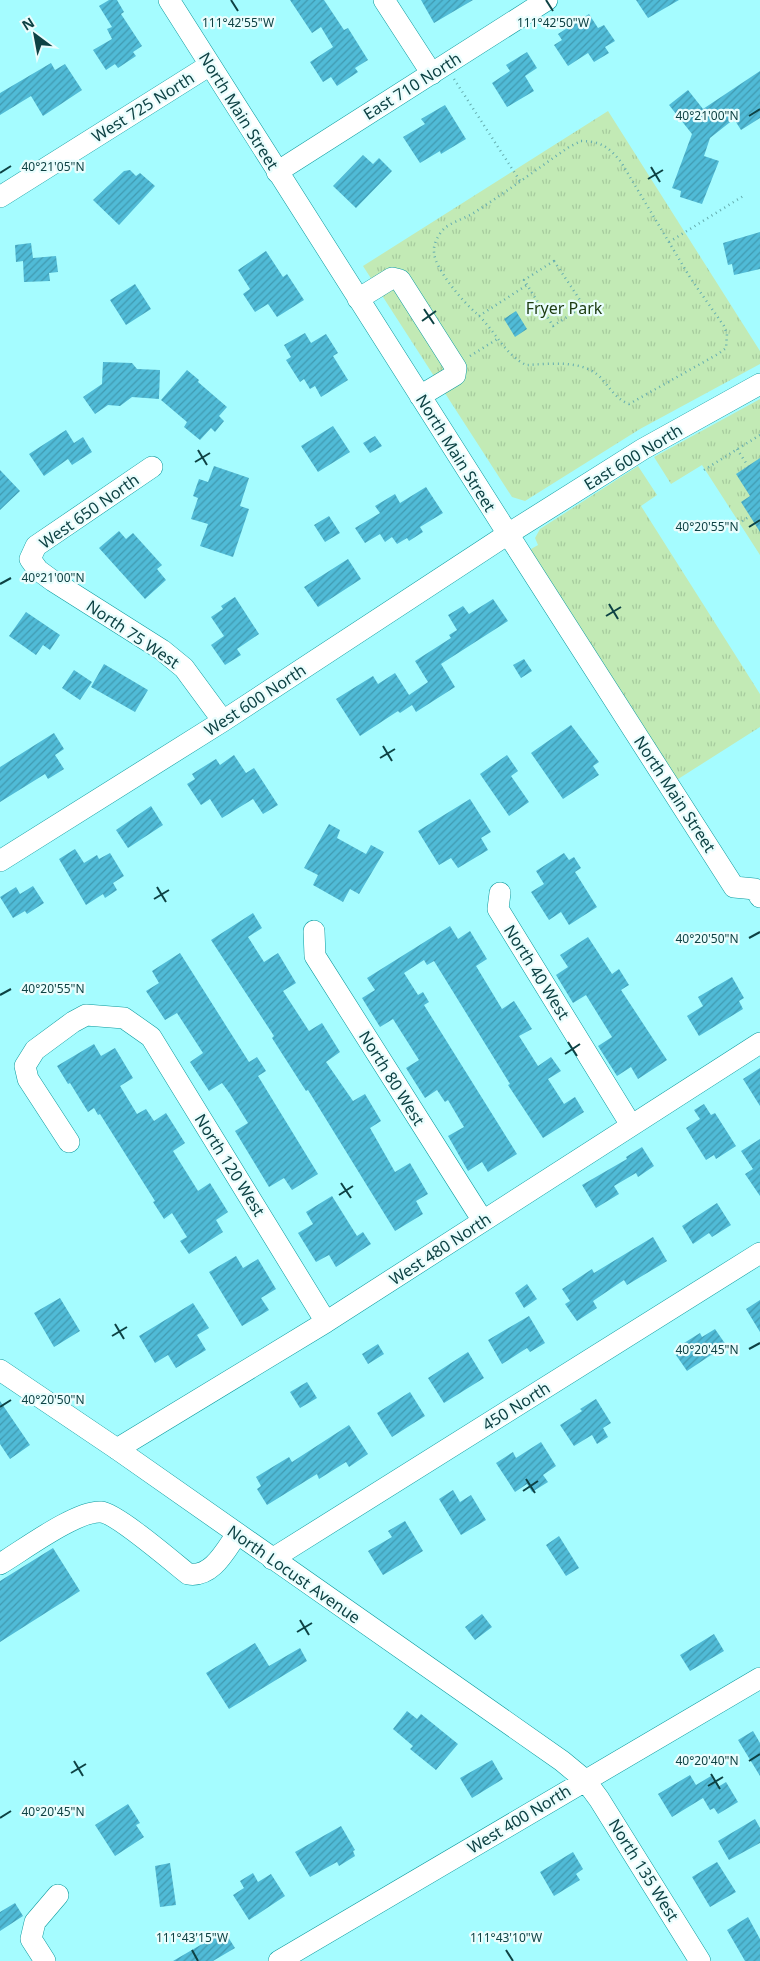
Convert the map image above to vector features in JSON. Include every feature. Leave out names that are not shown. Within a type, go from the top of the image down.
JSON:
[{"type":"street","name":"North Main Street","points":[[169,0],[734,887],[758,893]]},
{"type":"street","points":[[384,0],[441,74]]},
{"type":"street","name":"East 710 North","points":[[278,172],[441,74],[547,0]]},
{"type":"street","name":"West 725 North","points":[[0,197],[210,65]]},
{"type":"street","points":[[358,299],[392,278],[400,280],[456,368],[455,375],[420,396]]},
{"type":"street","name":"East 600 North","points":[[508,534],[643,449],[760,384]]},
{"type":"street","name":"West 650 North","points":[[30,559],[36,546],[152,467]]},
{"type":"street","name":"West 600 North","points":[[0,861],[223,721],[508,534]]},
{"type":"street","name":"North 75 West","points":[[30,559],[38,570],[53,581],[162,650],[184,668],[223,721]]},
{"type":"street","name":"North 40 West","points":[[500,893],[498,909],[631,1126]]},
{"type":"street","name":"North 80 West","points":[[314,931],[315,956],[483,1222]]},
{"type":"street","name":"North 120 West","points":[[69,1142],[28,1079],[25,1066],[35,1050],[73,1022],[86,1016],[124,1018],[151,1037],[326,1322]]},
{"type":"street","name":"West 480 North","points":[[117,1449],[326,1322],[760,1043]]},
{"type":"street","name":"450 North","points":[[272,1559],[760,1253]]},
{"type":"street","name":"North Locust Avenue","points":[[0,1370],[117,1449],[562,1761],[585,1780]]},
{"type":"street","points":[[0,1564],[71,1521],[84,1515],[102,1512],[124,1523],[188,1574],[194,1575],[202,1574],[211,1568],[237,1534]]},
{"type":"street","name":"West 400 North","points":[[279,1961],[760,1678]]},
{"type":"street","name":"North 135 West","points":[[585,1780],[656,1888],[700,1961]]},
{"type":"street","points":[[45,1961],[31,1939],[35,1922],[58,1895]]},
{"type":"path","points":[[441,74],[520,181]]},
{"type":"path","points":[[581,141],[601,143],[611,150],[621,162],[691,279],[724,326],[727,334],[726,348],[630,404],[623,402],[589,369],[578,366],[526,365],[519,362],[458,295],[436,259],[434,251],[436,239],[444,228],[471,214],[520,181],[569,147],[581,141]]},
{"type":"path","points":[[669,242],[745,196]]},
{"type":"path","points":[[554,261],[584,306],[553,326],[527,285],[524,280],[554,261]]},
{"type":"path","points":[[479,316],[527,285]]},
{"type":"path","points":[[469,356],[499,338]]},
{"type":"path","points":[[704,470],[760,435]]},
{"type":"path","points":[[737,450],[748,466]]},
{"type":"path","points":[[738,524],[750,516]]},
{"type":"green space","name":"Fryer Park","points":[[608,111],[760,351],[760,364],[640,429],[525,501],[512,497],[363,266]]},
{"type":"green space","points":[[760,399],[760,555],[702,465],[671,484],[654,457]]},
{"type":"green space","points":[[638,466],[657,495],[641,506],[760,694],[760,727],[675,781],[526,552],[538,545],[535,538],[540,529]]},
{"type":"building","points":[[109,0],[117,0],[124,12],[121,14],[142,46],[133,52],[136,56],[118,68],[115,64],[106,70],[93,50],[112,39],[107,29],[112,27],[99,6]]},
{"type":"building","points":[[290,0],[324,0],[344,30],[348,28],[368,60],[355,68],[358,72],[337,86],[331,77],[323,82],[310,62],[333,47],[321,27],[312,33]]},
{"type":"building","points":[[421,0],[473,0],[434,23]]},
{"type":"building","points":[[636,0],[679,0],[648,18]]},
{"type":"building","points":[[589,14],[598,28],[604,25],[615,41],[605,47],[609,53],[594,62],[588,53],[568,66],[554,45],[562,40],[558,34]]},
{"type":"building","points":[[527,52],[537,68],[525,76],[534,91],[507,107],[492,83],[510,71],[506,65]]},
{"type":"building","points":[[51,63],[55,70],[65,64],[82,90],[43,116],[31,96],[0,115],[0,93]]},
{"type":"building","points":[[760,71],[760,118],[741,130],[734,119],[710,138],[704,156],[719,161],[702,204],[680,197],[681,191],[672,188],[692,134],[669,105],[688,90],[703,109]]},
{"type":"building","points":[[445,105],[466,139],[441,154],[440,151],[420,163],[403,137],[425,124],[421,119]]},
{"type":"building","points":[[363,155],[373,164],[379,158],[392,171],[356,208],[333,186]]},
{"type":"building","points":[[130,170],[136,176],[140,173],[155,186],[119,225],[93,200],[124,171]]},
{"type":"building","points":[[760,232],[760,269],[734,275],[732,264],[728,265],[723,243]]},
{"type":"building","points":[[31,243],[33,258],[56,256],[58,272],[49,273],[50,281],[24,282],[23,261],[16,262],[15,245]]},
{"type":"building","points":[[266,251],[283,277],[287,274],[304,300],[277,317],[268,304],[255,312],[243,294],[250,289],[238,270]]},
{"type":"building","points":[[135,284],[151,309],[126,325],[110,300]]},
{"type":"building","points":[[516,311],[527,329],[515,337],[504,319]]},
{"type":"building","points":[[305,333],[311,343],[326,334],[338,353],[333,356],[348,380],[321,397],[315,386],[310,389],[304,379],[300,382],[286,360],[291,357],[284,345]]},
{"type":"building","points":[[103,362],[132,363],[137,369],[160,370],[159,399],[132,397],[120,406],[108,405],[95,414],[83,397],[102,384]]},
{"type":"building","points":[[187,370],[227,407],[219,416],[224,421],[215,432],[211,428],[200,440],[184,427],[187,422],[161,400]]},
{"type":"building","points":[[333,426],[350,452],[318,472],[301,446]]},
{"type":"building","points":[[66,430],[74,443],[83,437],[92,452],[72,465],[68,459],[44,476],[29,454]]},
{"type":"building","points":[[375,436],[382,446],[370,453],[363,443]]},
{"type":"building","points":[[760,458],[760,532],[741,502],[750,496],[736,474]]},
{"type":"building","points":[[214,466],[249,478],[240,506],[249,509],[233,557],[200,546],[208,524],[191,519],[198,498],[193,496],[199,479],[208,482]]},
{"type":"building","points":[[0,470],[20,491],[0,510]]},
{"type":"building","points":[[426,487],[443,513],[420,527],[423,532],[409,541],[407,538],[397,544],[392,537],[385,542],[380,534],[365,543],[355,528],[380,513],[375,506],[395,494],[400,503]]},
{"type":"building","points":[[329,516],[340,533],[325,542],[314,525]]},
{"type":"building","points":[[119,531],[126,539],[133,533],[162,565],[157,569],[166,580],[145,599],[99,548]]},
{"type":"building","points":[[348,559],[361,579],[318,607],[304,587]]},
{"type":"building","points":[[235,597],[259,634],[237,649],[241,655],[225,665],[211,645],[224,636],[211,617],[223,609],[221,606]]},
{"type":"building","points":[[493,599],[508,621],[441,664],[455,687],[416,712],[412,705],[400,713],[398,711],[360,736],[336,699],[373,676],[378,684],[395,673],[409,695],[428,682],[415,661],[451,638],[449,635],[457,630],[448,615],[463,606],[469,614]]},
{"type":"building","points":[[26,612],[60,635],[50,650],[43,645],[36,655],[9,636]]},
{"type":"building","points":[[524,659],[532,671],[521,678],[513,665]]},
{"type":"building","points":[[104,664],[148,690],[135,712],[91,687]]},
{"type":"building","points":[[74,670],[92,682],[80,700],[62,688]]},
{"type":"building","points":[[571,725],[599,762],[593,766],[599,775],[563,799],[531,753]]},
{"type":"building","points":[[54,733],[64,749],[55,755],[64,769],[48,779],[45,774],[0,802],[0,767]]},
{"type":"building","points":[[234,755],[246,773],[254,768],[278,805],[263,814],[253,799],[222,818],[210,799],[201,805],[187,784],[195,779],[192,774],[216,759],[220,765]]},
{"type":"building","points":[[507,755],[518,771],[511,776],[529,802],[509,816],[480,774]]},
{"type":"building","points":[[470,799],[491,832],[481,838],[488,850],[458,868],[451,858],[439,865],[418,831]]},
{"type":"building","points":[[151,806],[163,825],[128,848],[116,830]]},
{"type":"building","points":[[329,824],[340,830],[337,838],[366,854],[371,845],[384,852],[359,894],[350,889],[343,902],[313,885],[318,875],[304,868]]},
{"type":"building","points":[[75,849],[84,863],[97,855],[99,859],[110,853],[124,876],[113,883],[117,890],[105,898],[103,894],[86,905],[59,859]]},
{"type":"building","points":[[564,853],[569,860],[574,857],[581,868],[575,872],[597,907],[569,925],[561,912],[549,920],[531,892],[544,884],[536,871]]},
{"type":"building","points":[[33,886],[44,903],[27,914],[25,911],[13,918],[0,897],[16,887],[20,894]]},
{"type":"building","points":[[253,913],[262,928],[248,937],[264,962],[278,953],[296,983],[283,991],[309,1031],[322,1023],[340,1052],[326,1062],[353,1101],[365,1094],[381,1121],[370,1128],[395,1172],[410,1163],[428,1194],[416,1201],[423,1214],[395,1231],[308,1090],[306,1091],[272,1038],[274,1036],[211,940]]},
{"type":"building","points":[[450,926],[458,939],[470,931],[487,959],[476,966],[502,1009],[514,1001],[532,1029],[519,1036],[538,1066],[551,1057],[561,1071],[548,1079],[564,1104],[575,1097],[584,1112],[543,1138],[508,1085],[510,1084],[434,961],[427,965],[424,960],[404,973],[418,995],[423,992],[429,1002],[424,1005],[517,1154],[488,1172],[482,1162],[468,1171],[448,1136],[464,1127],[448,1100],[445,1102],[437,1090],[425,1098],[406,1068],[419,1060],[393,1019],[380,1027],[362,998],[375,990],[367,978]]},
{"type":"building","points":[[588,937],[612,974],[619,969],[629,985],[621,990],[667,1060],[638,1079],[631,1067],[617,1076],[598,1046],[612,1037],[586,995],[573,1003],[556,975],[568,967],[560,955]]},
{"type":"building","points":[[180,953],[249,1062],[257,1057],[266,1071],[258,1076],[318,1174],[292,1190],[284,1178],[269,1187],[235,1131],[248,1123],[230,1094],[222,1083],[209,1091],[190,1062],[203,1053],[177,1013],[165,1020],[146,991],[159,983],[152,971]]},
{"type":"building","points":[[732,977],[744,998],[739,1001],[743,1009],[699,1036],[687,1016],[703,1006],[698,997]]},
{"type":"building","points":[[94,1044],[101,1056],[115,1048],[133,1078],[120,1086],[137,1114],[146,1109],[154,1121],[166,1113],[185,1143],[173,1151],[198,1191],[210,1183],[228,1212],[216,1220],[223,1232],[189,1254],[180,1241],[187,1237],[172,1213],[164,1219],[153,1202],[155,1201],[100,1114],[98,1115],[94,1108],[88,1112],[57,1066]]},
{"type":"building","points":[[760,1068],[760,1106],[743,1079]]},
{"type":"building","points":[[704,1104],[711,1115],[715,1113],[736,1146],[716,1159],[714,1155],[706,1160],[686,1128],[700,1119],[694,1110]]},
{"type":"building","points":[[760,1139],[760,1196],[745,1174],[753,1169],[741,1151]]},
{"type":"building","points":[[642,1147],[654,1166],[638,1177],[636,1173],[614,1186],[619,1194],[596,1208],[582,1185],[627,1159],[626,1157]]},
{"type":"building","points":[[332,1196],[357,1236],[363,1232],[371,1244],[336,1267],[329,1255],[316,1262],[298,1233],[313,1224],[306,1212]]},
{"type":"building","points":[[717,1203],[731,1225],[712,1237],[709,1233],[693,1244],[682,1226]]},
{"type":"building","points":[[653,1237],[667,1261],[627,1285],[624,1280],[593,1301],[597,1308],[577,1321],[565,1304],[570,1301],[562,1289],[592,1269],[594,1273]]},
{"type":"building","points":[[236,1256],[243,1268],[258,1259],[276,1289],[261,1298],[269,1310],[242,1326],[209,1272]]},
{"type":"building","points":[[527,1284],[537,1299],[524,1308],[515,1293]]},
{"type":"building","points":[[60,1298],[80,1331],[54,1347],[34,1313]]},
{"type":"building","points":[[760,1300],[760,1332],[746,1309]]},
{"type":"building","points":[[193,1303],[209,1328],[197,1335],[206,1350],[176,1368],[168,1355],[155,1363],[139,1336]]},
{"type":"building","points":[[529,1316],[545,1343],[530,1352],[527,1348],[502,1364],[488,1340]]},
{"type":"building","points":[[715,1329],[726,1345],[687,1371],[676,1355],[687,1347],[684,1343],[700,1333],[702,1337]]},
{"type":"building","points":[[378,1344],[384,1354],[368,1364],[362,1354]]},
{"type":"building","points":[[468,1352],[484,1378],[444,1403],[428,1378]]},
{"type":"building","points":[[307,1382],[317,1398],[300,1408],[290,1392]]},
{"type":"building","points":[[410,1392],[425,1416],[392,1437],[377,1413]]},
{"type":"building","points":[[596,1399],[611,1423],[603,1428],[608,1437],[597,1444],[592,1435],[574,1446],[560,1425],[582,1411],[580,1409]]},
{"type":"building","points":[[0,1401],[30,1445],[10,1459],[0,1444]]},
{"type":"building","points":[[349,1425],[368,1454],[349,1467],[346,1462],[319,1479],[317,1474],[267,1505],[257,1489],[261,1486],[256,1477],[289,1457],[292,1462]]},
{"type":"building","points":[[541,1442],[556,1466],[543,1475],[548,1482],[532,1492],[527,1484],[515,1492],[496,1463],[513,1452],[516,1458]]},
{"type":"building","points":[[453,1490],[460,1502],[471,1495],[486,1520],[461,1535],[439,1499]]},
{"type":"building","points":[[405,1521],[423,1551],[383,1575],[368,1551],[392,1537],[388,1531]]},
{"type":"building","points":[[559,1536],[579,1568],[566,1576],[546,1545]]},
{"type":"building","points":[[53,1548],[80,1591],[0,1642],[0,1581]]},
{"type":"building","points":[[482,1614],[492,1627],[475,1640],[465,1627]]},
{"type":"building","points":[[714,1634],[724,1651],[690,1671],[680,1655]]},
{"type":"building","points":[[255,1643],[269,1666],[300,1648],[307,1661],[229,1709],[206,1673]]},
{"type":"building","points":[[407,1711],[417,1719],[421,1714],[458,1744],[436,1770],[410,1749],[413,1746],[393,1729]]},
{"type":"building","points":[[753,1731],[760,1743],[760,1776],[738,1740]]},
{"type":"building","points":[[492,1760],[503,1779],[472,1798],[460,1778]]},
{"type":"building","points":[[690,1775],[696,1785],[711,1776],[718,1787],[726,1782],[738,1802],[718,1814],[714,1808],[710,1810],[703,1798],[672,1817],[658,1794]]},
{"type":"building","points":[[128,1804],[140,1823],[136,1825],[144,1837],[115,1856],[95,1825]]},
{"type":"building","points":[[755,1819],[760,1828],[760,1843],[729,1860],[718,1841]]},
{"type":"building","points":[[341,1826],[355,1850],[353,1851],[355,1856],[339,1866],[337,1862],[310,1877],[295,1852]]},
{"type":"building","points":[[573,1852],[583,1869],[576,1874],[580,1880],[554,1896],[540,1872]]},
{"type":"building","points":[[717,1862],[736,1892],[710,1907],[692,1877]]},
{"type":"building","points":[[170,1863],[176,1905],[160,1907],[155,1866]]},
{"type":"building","points":[[253,1873],[258,1882],[271,1874],[285,1896],[249,1920],[233,1895],[244,1888],[240,1881]]},
{"type":"building","points":[[15,1903],[23,1916],[0,1931],[0,1912]]},
{"type":"building","points":[[748,1917],[760,1939],[760,1961],[745,1961],[727,1930]]},
{"type":"building","points":[[221,1933],[225,1939],[228,1937],[235,1948],[213,1961],[173,1961]]}]
